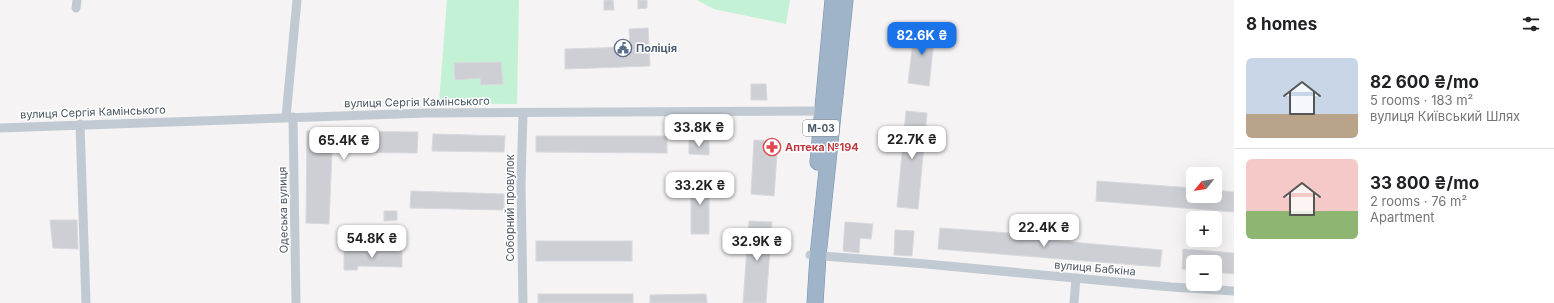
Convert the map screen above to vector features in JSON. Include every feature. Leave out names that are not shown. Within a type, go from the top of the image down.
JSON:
[{"type":"highway","name":"М-03","points":[[806,303],[814,256],[828,111],[833,0]]},
{"type":"highway","name":"М-03","points":[[828,111],[845,0]]},
{"type":"highway","name":"М-03","points":[[814,256],[815,303]]},
{"type":"street","name":"Одеська вулиця","points":[[296,303],[290,117],[297,0]]},
{"type":"street","name":"вулиця Сергія Камінського","points":[[0,128],[427,113],[828,111]]},
{"type":"street","name":"Соборний провулок","points":[[522,303],[521,183],[523,113]]},
{"type":"street","points":[[80,124],[86,303]]},
{"type":"street","name":"вулиця Бабкіна","points":[[814,256],[926,264],[1171,287],[1234,291]]},
{"type":"street","points":[[1074,303],[1076,278]]},
{"type":"green space","points":[[447,0],[519,0],[517,104],[439,103]]},
{"type":"green space","points":[[697,0],[790,0],[786,24],[714,9]]},
{"type":"building","points":[[604,0],[613,0],[614,10],[604,10]]},
{"type":"building","points":[[638,0],[647,0],[647,8],[638,9]]},
{"type":"building","points":[[915,26],[935,29],[929,86],[908,83]]},
{"type":"building","name":"Поліція","points":[[648,28],[650,66],[565,69],[565,49],[630,47],[629,29]]},
{"type":"building","points":[[501,62],[503,84],[481,85],[480,78],[455,80],[454,63]]},
{"type":"building","points":[[751,84],[766,84],[767,100],[751,100]]},
{"type":"building","points":[[906,111],[927,113],[918,209],[897,207]]},
{"type":"building","points":[[307,131],[418,132],[417,153],[332,152],[329,224],[306,223]]},
{"type":"building","points":[[433,134],[505,136],[504,152],[432,151]]},
{"type":"building","points":[[536,136],[667,136],[667,153],[536,152]]},
{"type":"building","points":[[689,140],[709,141],[709,155],[689,154]]},
{"type":"building","points":[[754,140],[778,141],[774,196],[751,194]]},
{"type":"building","points":[[691,177],[709,177],[709,234],[691,234]]},
{"type":"building","points":[[1097,181],[1186,187],[1186,203],[1222,203],[1222,191],[1234,192],[1234,212],[1222,211],[1096,201]]},
{"type":"building","points":[[411,191],[504,194],[504,210],[410,208]]},
{"type":"building","points":[[384,211],[397,211],[397,220],[384,221]]},
{"type":"building","points":[[50,220],[77,220],[78,249],[53,248]]},
{"type":"building","points":[[749,221],[772,222],[766,303],[743,303]]},
{"type":"building","points":[[845,222],[873,224],[871,239],[860,238],[859,253],[843,251]]},
{"type":"building","points":[[940,228],[1038,235],[1037,239],[1162,250],[1160,267],[938,249]]},
{"type":"building","points":[[895,230],[914,231],[912,256],[894,255]]},
{"type":"building","points":[[536,241],[632,241],[632,261],[536,261]]},
{"type":"building","points":[[1183,249],[1234,253],[1234,274],[1222,273],[1222,255],[1186,255],[1186,269],[1182,269]]},
{"type":"building","points":[[344,251],[402,251],[402,267],[358,266],[357,270],[344,270]]},
{"type":"building","points":[[538,294],[633,294],[633,303],[538,303]]},
{"type":"building","points":[[706,294],[707,303],[650,303],[650,295]]},
{"type":"place","name":"Поліція","points":[[623,48]]},
{"type":"place","name":"Аптека №194","points":[[772,147]]}]
